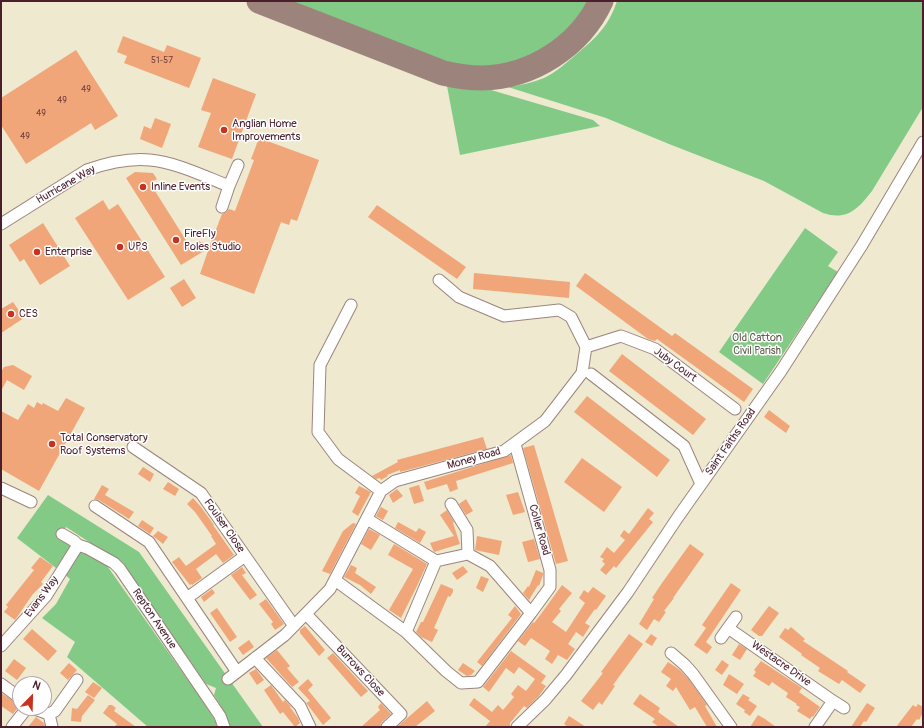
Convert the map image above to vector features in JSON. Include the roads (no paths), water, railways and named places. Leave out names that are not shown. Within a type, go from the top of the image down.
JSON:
[{"type":"street","name":"Saint Faiths Road","points":[[517,727],[545,700],[566,675],[628,592],[785,365],[862,245],[923,142]]},
{"type":"street","name":"Hurricane Way","points":[[1,224],[87,170],[103,164],[135,160],[150,160],[174,166],[229,186]]},
{"type":"street","points":[[222,207],[238,165]]},
{"type":"street","points":[[439,280],[459,297],[504,316],[558,310],[571,317],[586,347]]},
{"type":"street","points":[[95,506],[149,542],[187,598],[233,676],[256,658],[285,635],[330,589],[381,491],[338,459],[318,432],[320,364],[351,305]]},
{"type":"street","name":"Juby Court","points":[[586,347],[621,336],[655,349],[735,409]]},
{"type":"street","name":"Money Road","points":[[381,491],[395,481],[504,451],[514,444],[545,421],[582,373],[586,347]]},
{"type":"street","points":[[591,374],[684,446],[702,484]]},
{"type":"street","name":"Coller Road","points":[[335,580],[406,632],[460,683],[478,682],[550,586],[550,570],[514,444]]},
{"type":"street","name":"Foulser Close","points":[[133,447],[201,493],[294,626]]},
{"type":"street","points":[[2,491],[31,502]]},
{"type":"street","points":[[451,504],[467,530],[468,554]]},
{"type":"street","points":[[367,519],[436,561],[468,554],[490,566],[531,613]]},
{"type":"street","name":"Repton Avenue","points":[[62,534],[78,545],[87,548],[114,563],[120,569],[220,716],[224,727]]},
{"type":"street","name":"Evans Way","points":[[1,646],[46,596],[78,545]]},
{"type":"street","points":[[187,598],[245,556]]},
{"type":"street","points":[[406,632],[436,561]]},
{"type":"street","name":"Burrows Close","points":[[306,614],[401,714],[387,727]]},
{"type":"street","points":[[721,638],[736,617]]},
{"type":"street","name":"Westacre Drive","points":[[728,628],[844,708]]},
{"type":"street","points":[[671,654],[685,665],[693,674],[731,727]]},
{"type":"street","points":[[256,658],[300,706],[310,727]]},
{"type":"street","points":[[52,712],[55,711],[65,688],[77,680]]},
{"type":"street","points":[[1,684],[12,692]]},
{"type":"street","points":[[815,727],[833,701]]},
{"type":"street","points":[[12,727],[21,716]]},
{"type":"street","points":[[49,716],[52,727]]},
{"type":"place","name":"Anglian Home Improvements","points":[[224,130]]},
{"type":"place","name":"Inline Events","points":[[143,187]]},
{"type":"place","name":"FireFly Poles Studio","points":[[176,240]]},
{"type":"place","name":"UPS","points":[[120,247]]},
{"type":"place","name":"Enterprise","points":[[37,252]]},
{"type":"place","name":"CES","points":[[11,314]]},
{"type":"place","name":"Total Conservatory Roof Systems","points":[[52,444]]},
{"type":"park label","name":"Old Catton Civil Parish","points":[[757,344]]}]
